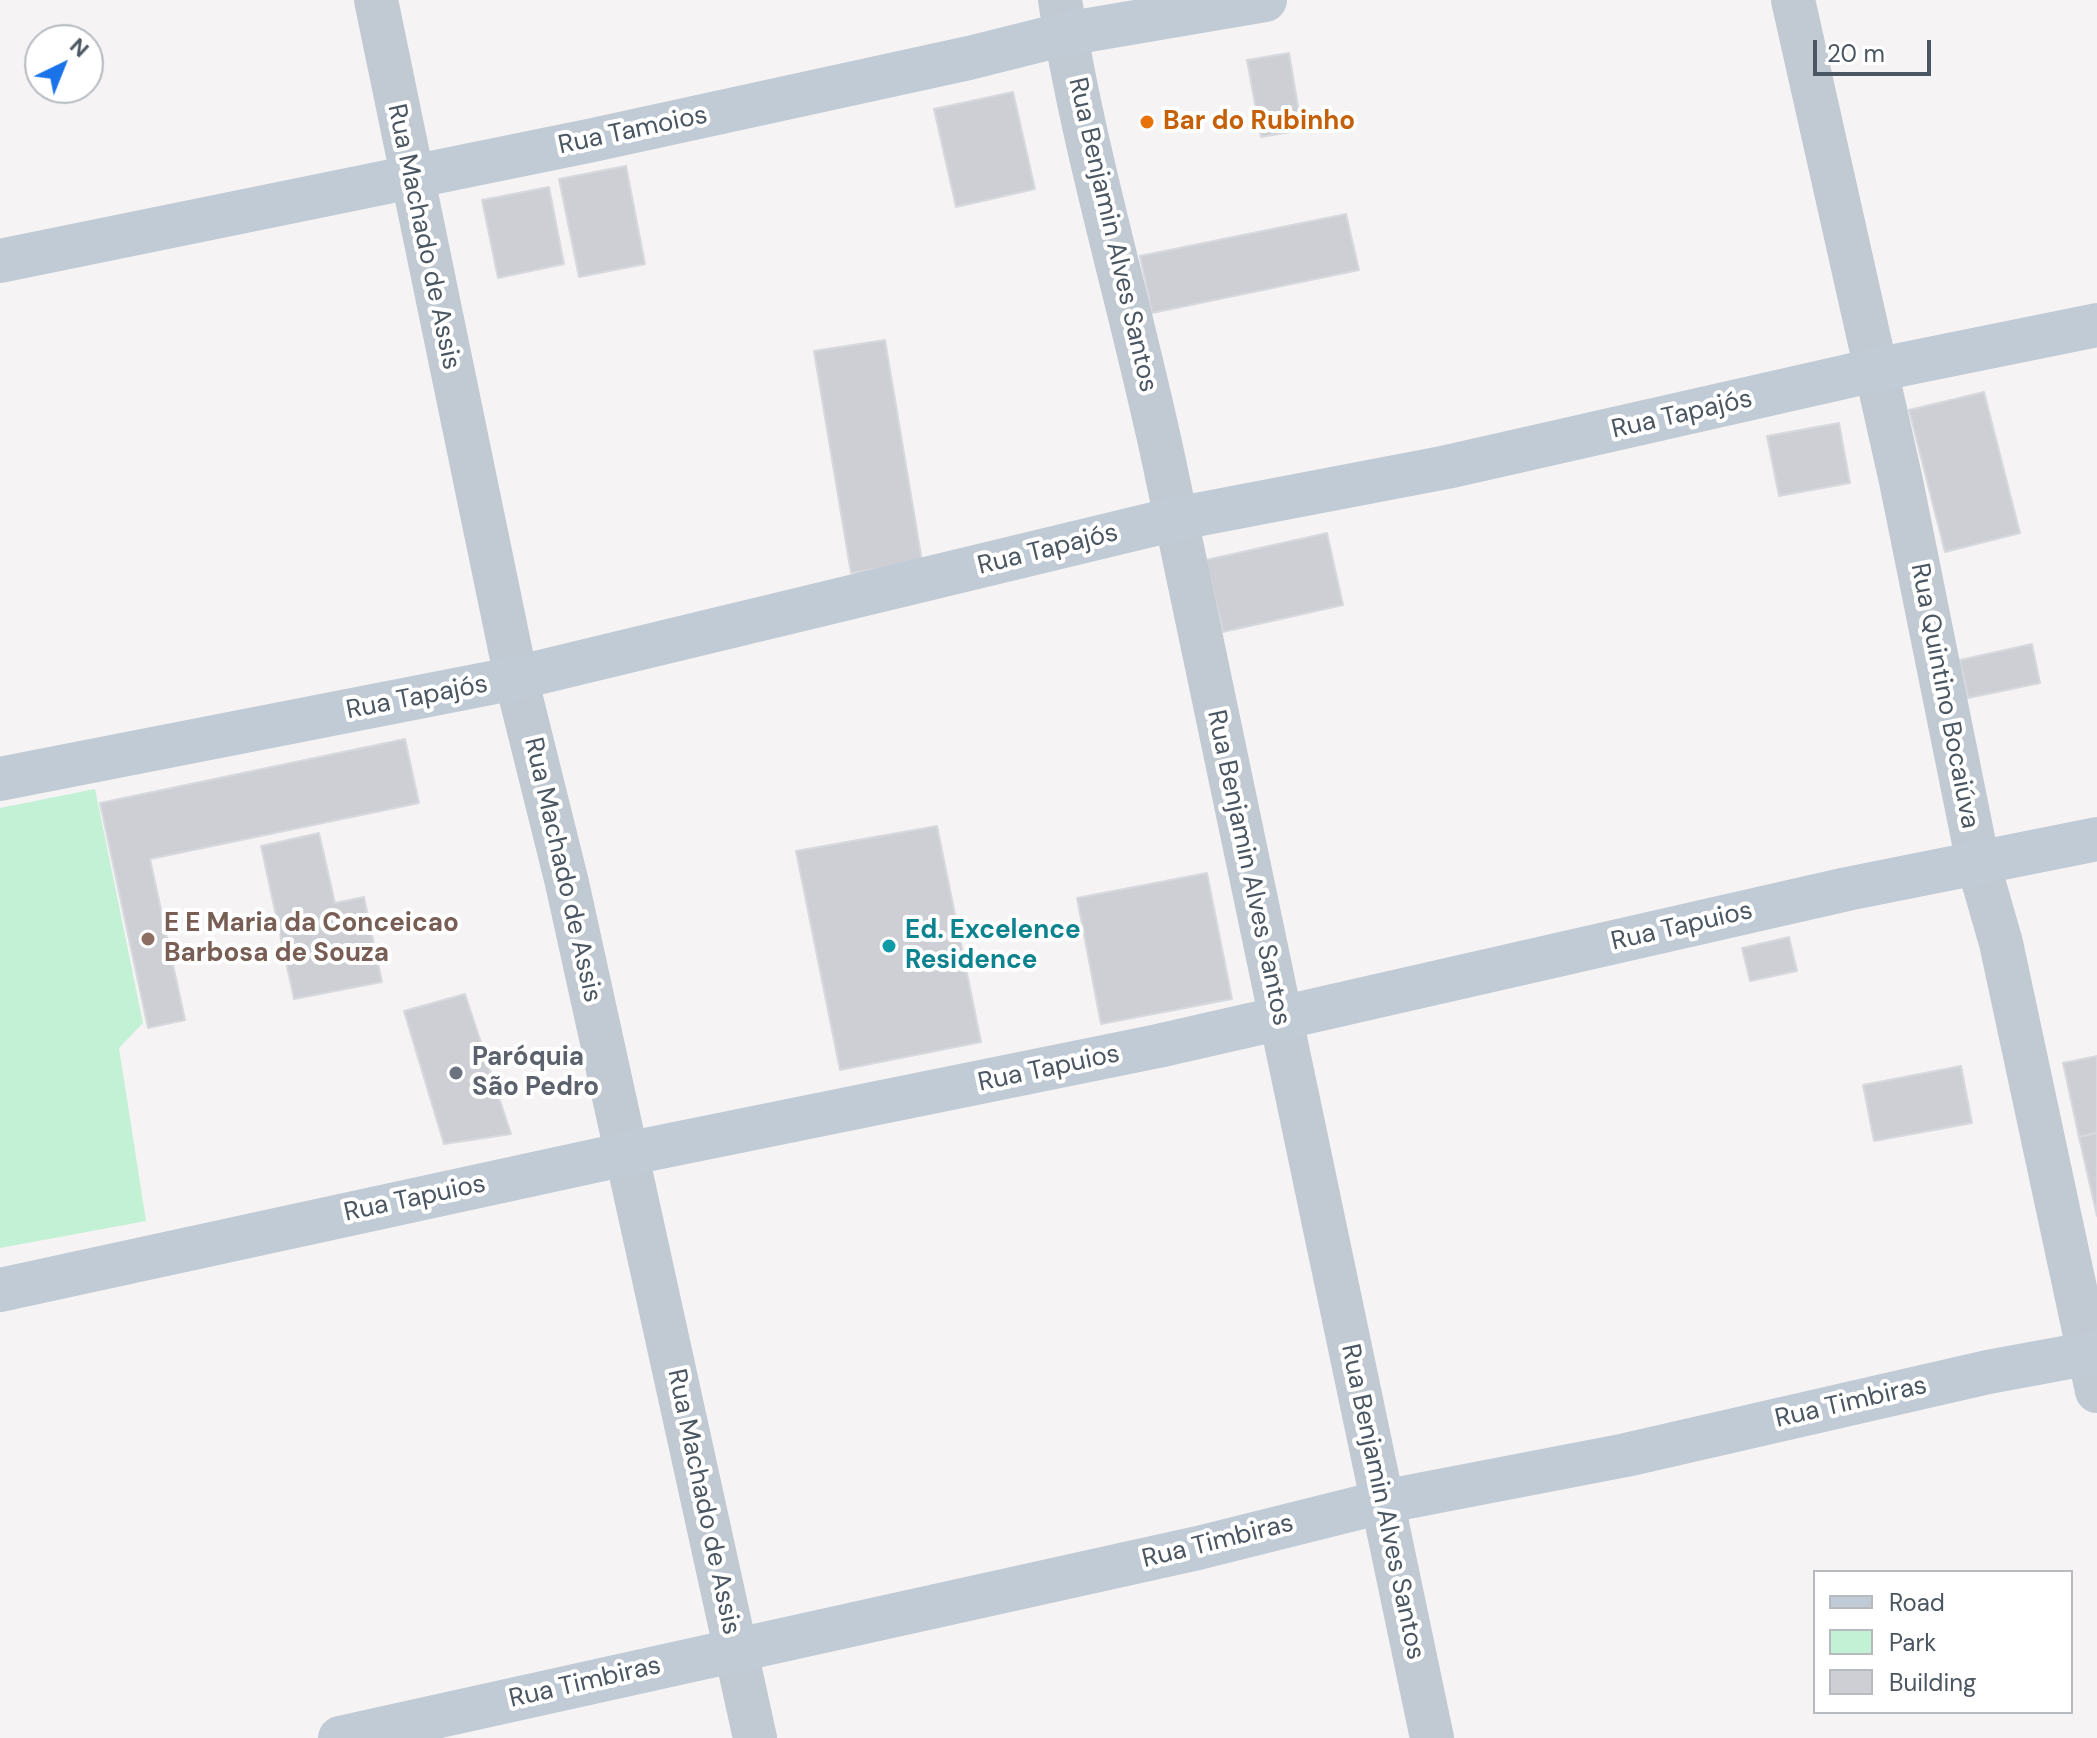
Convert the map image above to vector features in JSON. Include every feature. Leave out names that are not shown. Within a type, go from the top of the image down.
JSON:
[{"type":"street","name":"Rua Machado de Assis","points":[[376,0],[516,678],[567,883],[755,1738]]},
{"type":"street","name":"Rua Tamoios","points":[[0,261],[969,58],[1063,17],[1265,0]]},
{"type":"street","name":"Rua Quintino Bocaiúva","points":[[1793,0],[1901,481],[1978,863],[2001,943],[2094,1366]]},
{"type":"street","name":"Rua Benjamin Alves Santos","points":[[1063,17],[1140,345],[1432,1738]]},
{"type":"street","name":"Rua Tapajós","points":[[0,779],[516,678],[1175,519],[1447,467],[1875,370],[2097,325]]},
{"type":"street","name":"Rua Tapuios","points":[[0,1290],[626,1154],[996,1080],[1847,889],[2097,839]]},
{"type":"street","name":"Rua Timbiras","points":[[340,1738],[1198,1548],[1382,1502],[1626,1455],[1973,1375],[2094,1366]]},
{"type":"green space","points":[[95,789],[143,1023],[119,1048],[146,1221],[0,1248],[0,808]]},
{"type":"building","points":[[1289,53],[1302,130],[1261,137],[1247,60]]},
{"type":"building","points":[[1013,92],[1035,189],[956,207],[934,109]]},
{"type":"building","points":[[626,166],[645,264],[579,277],[559,179]]},
{"type":"building","points":[[549,187],[564,264],[498,278],[482,200]]},
{"type":"building","points":[[1346,214],[1359,270],[1152,313],[1140,256]]},
{"type":"building","points":[[885,340],[922,561],[851,573],[814,351]]},
{"type":"building","points":[[1984,392],[2020,533],[1945,552],[1909,410]]},
{"type":"building","points":[[1839,423],[1850,483],[1779,496],[1767,436]]},
{"type":"building","points":[[1327,533],[1343,605],[1223,632],[1206,560]]},
{"type":"building","points":[[2032,644],[2040,683],[1968,698],[1960,660]]},
{"type":"building","name":"E E Maria da Conceicao Barbosa de Souza","points":[[405,739],[419,803],[150,859],[185,1020],[148,1028],[100,803]]},
{"type":"building","name":"Ed. Excelence Residence","points":[[937,826],[981,1042],[840,1070],[796,851]]},
{"type":"building","name":"E E Maria da Conceicao Barbosa de Souza","points":[[319,833],[335,903],[364,897],[382,982],[294,999],[261,846]]},
{"type":"building","points":[[1207,873],[1232,999],[1101,1024],[1077,898]]},
{"type":"building","points":[[1789,937],[1797,971],[1750,981],[1742,948]]},
{"type":"building","name":"Paróquia São Pedro","points":[[465,994],[511,1134],[444,1144],[404,1011]]},
{"type":"building","points":[[2097,1056],[2097,1133],[2079,1137],[2063,1063]]},
{"type":"building","points":[[1961,1066],[1972,1123],[1874,1141],[1863,1085]]},
{"type":"building","points":[[2097,1133],[2097,1216],[2079,1137]]},
{"type":"place","name":"Bar do Rubinho","points":[[1147,122]]},
{"type":"place","name":"E E Maria da Conceicao Barbosa de Souza","points":[[148,939]]},
{"type":"place","name":"Ed. Excelence Residence","points":[[889,946]]},
{"type":"place","name":"Paróquia São Pedro","points":[[456,1073]]}]
